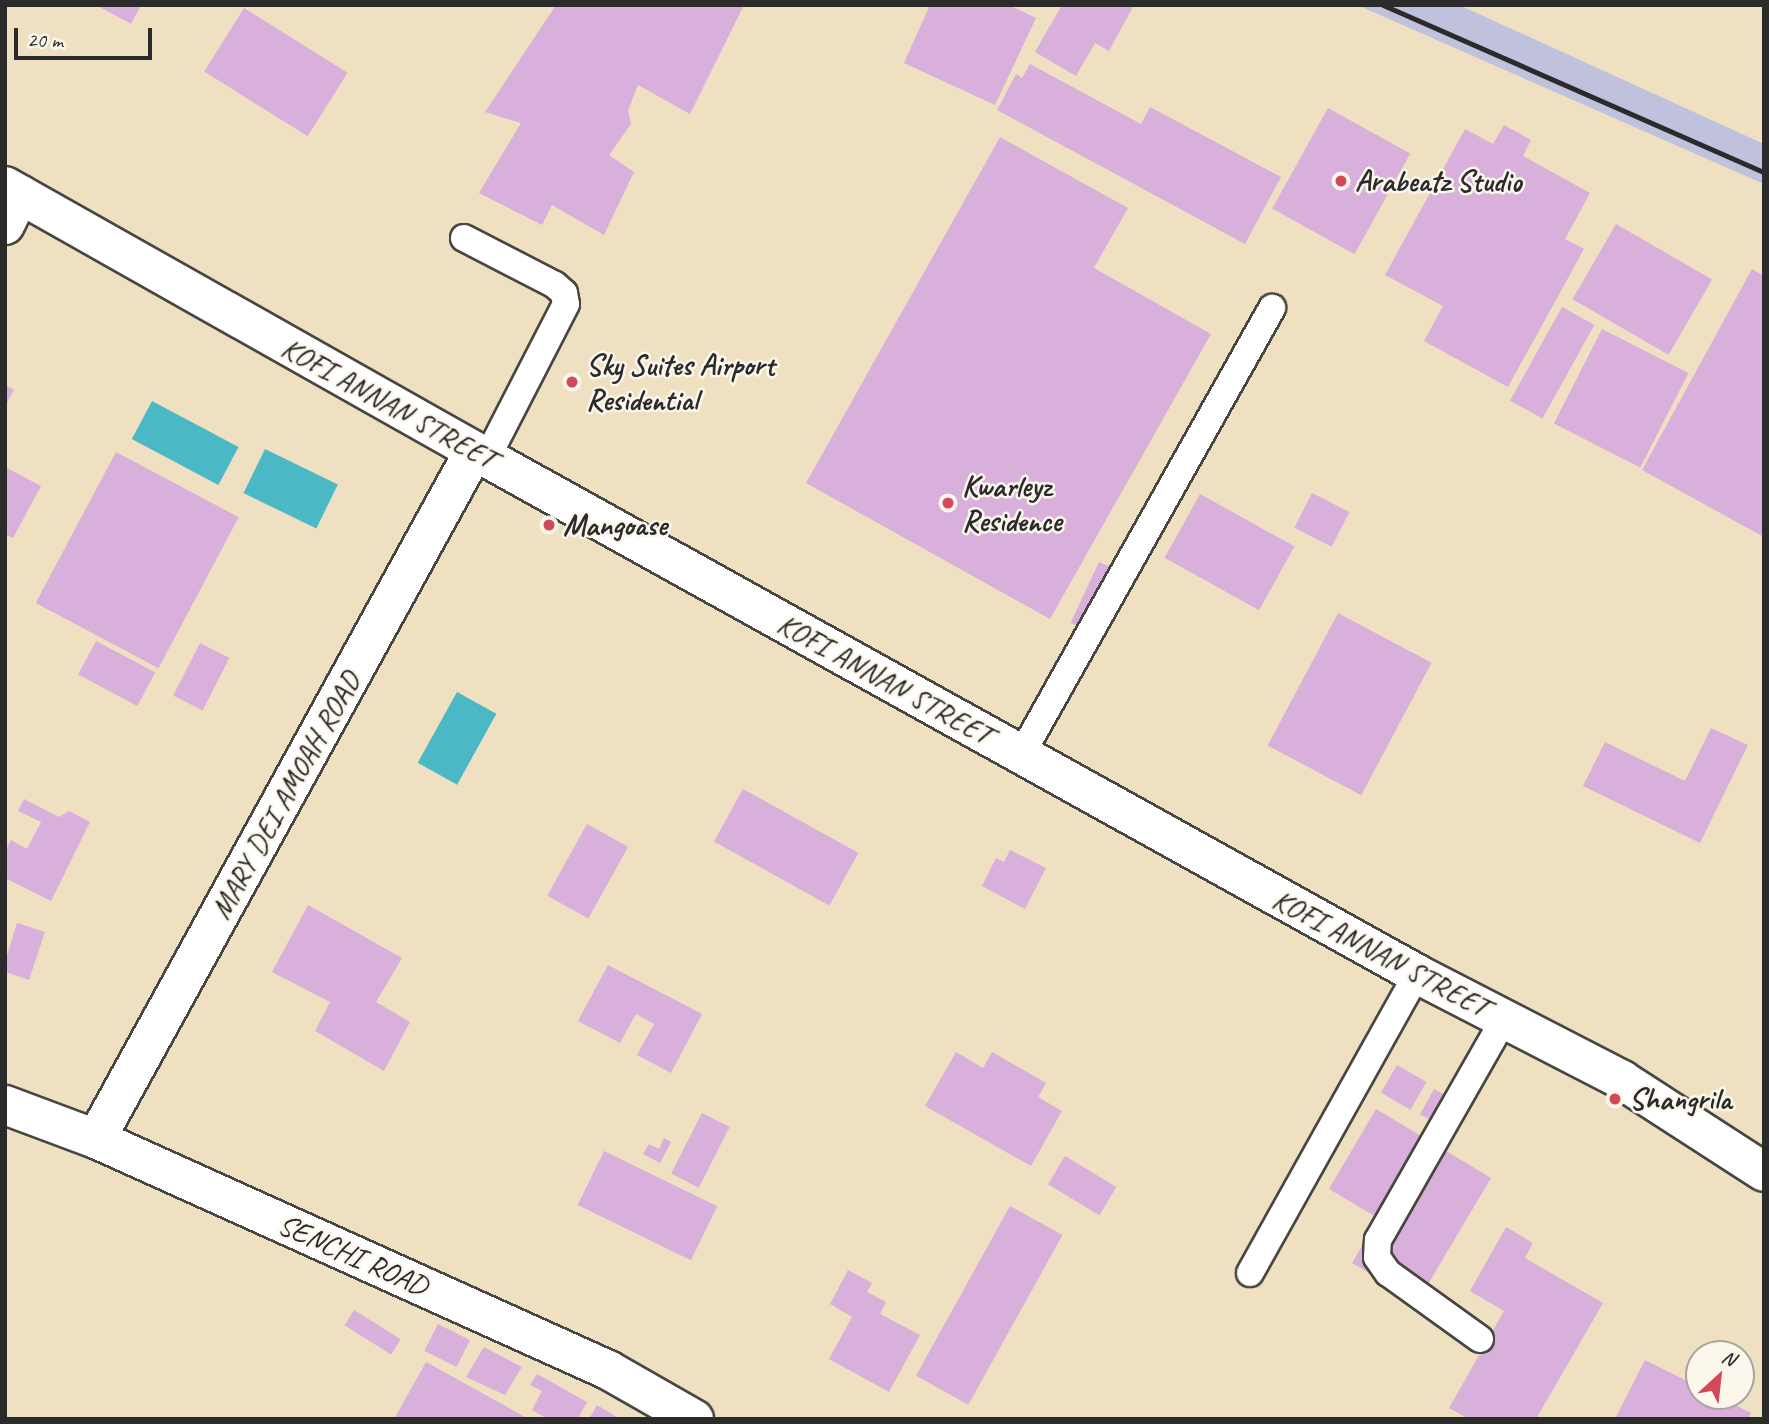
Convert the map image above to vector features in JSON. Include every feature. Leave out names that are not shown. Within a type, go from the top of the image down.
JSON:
[{"type":"street","name":"KOFI ANNAN STREET","points":[[10,202],[480,455],[1417,974],[1622,1080],[1764,1172]]},
{"type":"street","name":"MARY DEI AMOAH ROAD","points":[[96,1139],[480,455]]},
{"type":"street","name":"SENCHI ROAD","points":[[5,1105],[96,1139],[608,1370],[694,1419]]},
{"type":"lane","points":[[464,238],[555,285],[564,293],[566,304],[480,455]]},
{"type":"lane","points":[[1021,755],[1272,308]]},
{"type":"lane","points":[[1251,1273],[1417,974]]},
{"type":"lane","points":[[1480,1339],[1388,1273],[1377,1256],[1378,1240],[1504,1019]]},
{"type":"shaded area","points":[[1357,5],[1459,5],[1764,144],[1764,184]]},
{"type":"water","points":[[152,401],[239,447],[218,485],[132,439]]},
{"type":"water","points":[[265,449],[338,485],[316,529],[244,493]]},
{"type":"water","points":[[457,692],[496,714],[457,785],[418,763]]},
{"type":"building","points":[[96,5],[141,5],[131,24]]},
{"type":"building","points":[[556,5],[743,7],[690,114],[638,85],[628,110],[631,124],[609,155],[634,172],[604,235],[552,205],[542,225],[479,193],[521,123],[485,112]]},
{"type":"building","points":[[930,5],[1009,5],[1036,18],[995,105],[904,63]]},
{"type":"building","points":[[1062,5],[1134,5],[1109,51],[1095,43],[1076,76],[1035,52]]},
{"type":"building","points":[[244,8],[347,73],[308,136],[204,72]]},
{"type":"building","points":[[1030,64],[1141,124],[1150,107],[1281,177],[1245,244],[997,110],[1016,74],[1022,78]]},
{"type":"building","name":"Arabeatz Studio","points":[[1328,108],[1410,154],[1354,254],[1272,209]]},
{"type":"building","points":[[1504,125],[1531,140],[1523,156],[1590,193],[1565,239],[1584,249],[1508,387],[1424,341],[1443,306],[1385,275],[1465,129],[1493,144]]},
{"type":"building","points":[[1000,137],[1128,208],[1094,268],[1211,334],[1050,619],[806,483]]},
{"type":"building","points":[[1616,224],[1712,280],[1669,355],[1572,299]]},
{"type":"building","points":[[1752,269],[1764,276],[1764,537],[1642,470]]},
{"type":"building","points":[[1562,307],[1594,325],[1542,419],[1510,401]]},
{"type":"building","points":[[1602,329],[1688,373],[1640,467],[1554,423]]},
{"type":"building","points":[[5,385],[14,390],[5,406]]},
{"type":"building","points":[[116,452],[239,517],[158,668],[36,603]]},
{"type":"building","points":[[5,467],[41,486],[13,538],[5,534]]},
{"type":"building","points":[[1312,493],[1349,512],[1332,547],[1294,528]]},
{"type":"building","points":[[1200,494],[1294,546],[1259,610],[1165,558]]},
{"type":"building","points":[[1099,562],[1133,578],[1105,639],[1071,623]]},
{"type":"building","points":[[1338,613],[1432,663],[1361,795],[1268,745]]},
{"type":"building","points":[[96,641],[155,672],[137,706],[78,675]]},
{"type":"building","points":[[200,643],[229,658],[203,711],[173,696]]},
{"type":"building","points":[[1711,728],[1748,745],[1700,843],[1583,786],[1605,742],[1685,781]]},
{"type":"building","points":[[743,789],[858,853],[829,905],[714,841]]},
{"type":"building","points":[[24,799],[59,817],[69,811],[90,822],[51,901],[5,878],[5,852],[11,840],[27,849],[41,822],[18,811]]},
{"type":"building","points":[[587,824],[628,847],[588,919],[547,896]]},
{"type":"building","points":[[1010,850],[1046,868],[1025,909],[982,886],[996,858],[1004,862]]},
{"type":"building","points":[[308,905],[402,958],[376,1002],[410,1022],[384,1071],[315,1031],[330,1002],[272,972]]},
{"type":"building","points":[[17,923],[45,932],[29,980],[5,972],[5,962]]},
{"type":"building","points":[[608,965],[702,1014],[671,1073],[637,1055],[654,1024],[636,1014],[620,1043],[578,1021]]},
{"type":"building","points":[[956,1052],[983,1068],[992,1052],[1046,1083],[1038,1097],[1062,1111],[1031,1166],[925,1106]]},
{"type":"building","points":[[1397,1065],[1426,1082],[1410,1110],[1381,1093]]},
{"type":"building","points":[[1434,1089],[1461,1104],[1447,1129],[1420,1114]]},
{"type":"building","points":[[1376,1109],[1491,1178],[1418,1301],[1352,1263],[1378,1218],[1329,1189]]},
{"type":"building","points":[[702,1113],[730,1127],[699,1188],[671,1174]]},
{"type":"building","points":[[664,1138],[671,1142],[660,1163],[643,1154],[649,1144],[659,1149]]},
{"type":"building","points":[[604,1151],[717,1206],[691,1260],[578,1205]]},
{"type":"building","points":[[1065,1156],[1116,1187],[1099,1215],[1048,1184]]},
{"type":"building","points":[[1010,1206],[1062,1235],[968,1405],[916,1376]]},
{"type":"building","points":[[1506,1227],[1533,1243],[1525,1258],[1603,1303],[1536,1419],[1469,1419],[1449,1408],[1504,1311],[1470,1291]]},
{"type":"building","points":[[848,1270],[872,1283],[867,1292],[886,1302],[880,1314],[920,1335],[889,1392],[829,1359],[852,1317],[830,1304]]},
{"type":"building","points":[[354,1310],[401,1339],[391,1354],[344,1325]]},
{"type":"building","points":[[438,1324],[470,1340],[456,1367],[424,1351]]},
{"type":"building","points":[[484,1347],[522,1367],[505,1395],[466,1377]]},
{"type":"building","points":[[1645,1360],[1685,1380],[1685,1410],[1745,1410],[1751,1413],[1748,1419],[1615,1419]]},
{"type":"building","points":[[426,1362],[529,1419],[394,1419]]},
{"type":"building","points":[[537,1374],[587,1402],[578,1419],[548,1419],[532,1410],[542,1391],[530,1385]]},
{"type":"building","points":[[597,1405],[620,1419],[589,1419]]},
{"type":"railway","points":[[1383,5],[1764,172]]},
{"type":"place","name":"Arabeatz Studio","points":[[1341,181]]},
{"type":"place","name":"Sky Suites Airport Residential","points":[[572,382]]},
{"type":"place","name":"Kwarleyz Residence","points":[[948,503]]},
{"type":"place","name":"Mangoase","points":[[549,525]]},
{"type":"place","name":"Shangrila","points":[[1615,1099]]}]
